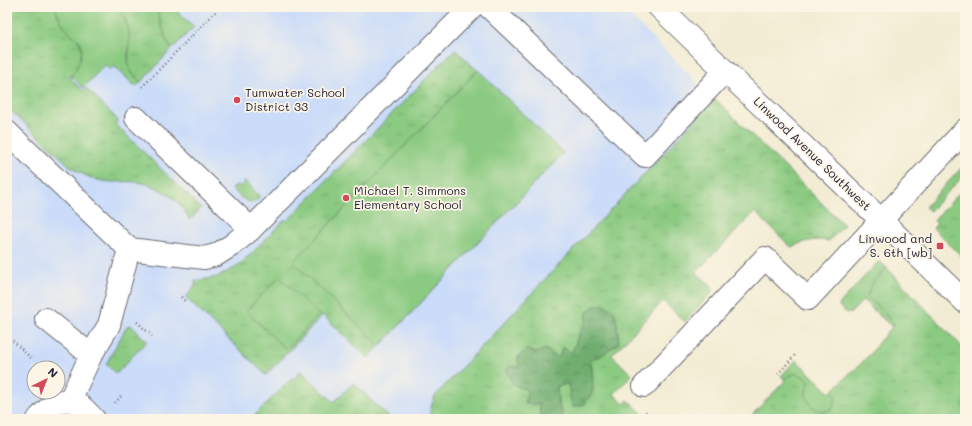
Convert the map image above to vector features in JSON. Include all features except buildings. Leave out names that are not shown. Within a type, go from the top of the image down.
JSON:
[{"type":"street","points":[[7,132],[129,249],[204,258],[216,255],[232,245],[251,229],[472,7]]},
{"type":"street","points":[[490,7],[645,156],[725,71]]},
{"type":"street","name":"Linwood Avenue Southwest","points":[[659,7],[965,302]]},
{"type":"street","points":[[136,118],[251,229]]},
{"type":"street","points":[[644,386],[765,258],[808,299],[965,130]]},
{"type":"street","points":[[70,400],[91,355],[109,325],[129,249]]},
{"type":"street","points":[[46,319],[91,355]]},
{"type":"street","points":[[38,419],[49,407],[59,401],[70,400],[78,404],[94,419]]},
{"type":"path","points":[[142,87],[220,7]]},
{"type":"path","points":[[181,297],[185,301]]},
{"type":"path","points":[[135,320],[152,336]]},
{"type":"path","points":[[7,335],[31,358]]},
{"type":"path","points":[[778,374],[795,355]]},
{"type":"shaded area","name":"Michael T. Simmons Elementary School","points":[[7,7],[621,7],[748,132],[515,419],[7,419]]},
{"type":"green space","points":[[7,7],[55,7],[59,17],[69,32],[78,40],[82,47],[80,62],[70,78],[83,91],[86,88],[118,120],[115,124],[201,208],[190,220],[183,208],[176,201],[155,187],[137,182],[113,182],[101,180],[75,170],[7,107]]},
{"type":"green space","points":[[55,7],[120,7],[129,33],[128,64],[133,74],[141,82],[136,87],[114,66],[110,70],[105,65],[83,88],[71,76],[76,70],[82,52],[81,44],[65,27]]},
{"type":"green space","points":[[120,7],[157,7],[167,42],[172,49],[141,82],[131,72],[129,66],[126,21]]},
{"type":"green space","points":[[157,7],[173,7],[194,27],[172,49],[167,42]]},
{"type":"green space","points":[[455,49],[563,153],[368,358],[323,315],[266,375],[186,298],[195,285],[195,281],[217,277],[235,268],[251,254],[285,219],[287,221]]},
{"type":"green space","points":[[478,70],[563,153],[380,346],[293,262]]},
{"type":"green space","points":[[715,99],[844,225],[829,241],[810,241],[791,247],[755,212],[696,272],[711,286],[712,292],[685,322],[663,301],[612,355],[632,375],[614,394],[624,404],[628,400],[648,419],[561,419],[562,413],[558,403],[557,386],[568,384],[592,369],[590,360],[602,355],[587,312],[586,321],[578,336],[572,353],[559,358],[527,390],[539,404],[541,419],[431,419],[430,410],[435,396]]},
{"type":"green space","points":[[965,164],[965,174],[930,211],[925,207]]},
{"type":"green space","points":[[245,181],[258,194],[259,198],[255,201],[252,202],[241,198],[232,189],[237,184],[240,187]]},
{"type":"green space","points":[[965,187],[965,260],[933,228],[937,224],[934,220]]},
{"type":"green space","points":[[879,261],[887,268],[873,282],[867,296],[894,324],[891,326],[863,300],[851,313],[847,313],[839,306]]},
{"type":"green space","points":[[887,268],[965,350],[965,419],[755,419],[752,415],[785,381],[784,379],[795,373],[800,374],[809,382],[806,395],[821,411],[828,410],[832,407],[836,396],[832,391],[872,352],[894,324],[867,296],[873,282]]},
{"type":"green space","points":[[279,277],[319,315],[286,349],[246,311]]},
{"type":"green space","points":[[602,304],[614,310],[619,343],[602,355],[590,360],[593,391],[585,404],[572,407],[568,384],[557,386],[558,403],[562,413],[561,419],[541,419],[539,404],[525,404],[527,390],[514,385],[506,372],[509,367],[519,367],[518,357],[527,349],[536,353],[545,349],[559,358],[562,347],[572,353],[578,336],[586,321],[587,312],[594,306]]},
{"type":"green space","points":[[131,325],[147,341],[116,374],[106,364],[127,326]]},
{"type":"green space","points":[[796,360],[830,393],[832,391],[836,396],[832,408],[820,411],[809,403],[806,394],[809,382],[803,376],[795,374],[784,379],[781,376]]},
{"type":"green space","points":[[301,371],[334,402],[353,383],[391,419],[251,419]]},
{"type":"place","name":"Tumwater School District 33","points":[[237,100]]},
{"type":"place","name":"Michael T. Simmons Elementary School","points":[[346,198]]},
{"type":"place","name":"Linwood and S. 6th [wb]","points":[[940,246]]}]
